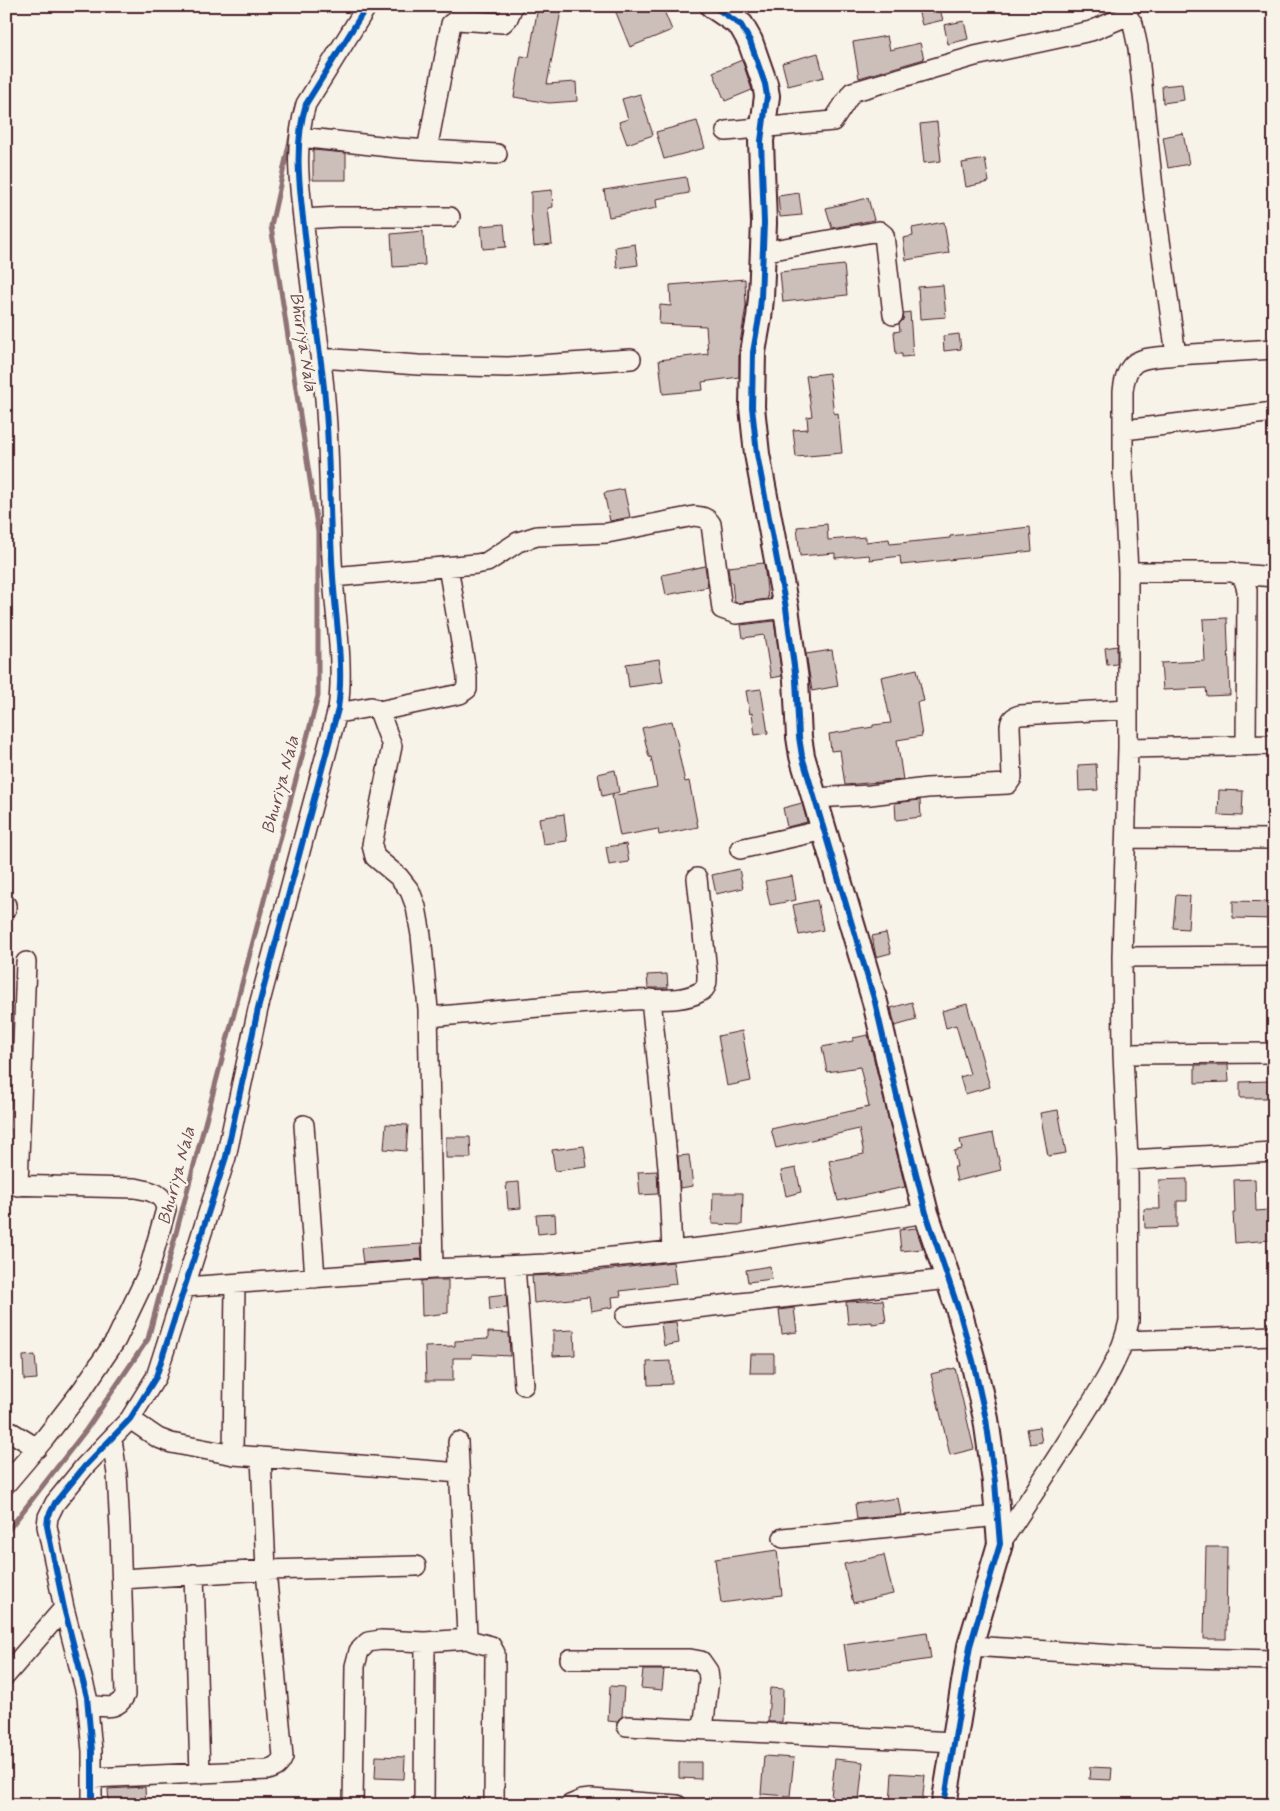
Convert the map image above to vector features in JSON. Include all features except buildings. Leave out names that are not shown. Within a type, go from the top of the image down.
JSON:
[{"type":"street","points":[[92,1805],[92,1751],[88,1705],[64,1608],[48,1531],[48,1517],[55,1503],[86,1466],[130,1419],[156,1376],[226,1157],[258,1009],[338,713],[341,661],[333,577],[330,466],[321,358],[303,219],[299,172],[300,137],[301,120],[306,104],[367,6]]},
{"type":"street","points":[[427,150],[451,24],[458,20],[503,23],[508,18],[513,6]]},
{"type":"street","points":[[713,6],[737,21],[750,41],[765,84],[767,96],[762,128],[764,223],[759,318],[753,352],[752,407],[757,454],[786,608],[796,680],[802,756],[875,1002],[900,1114],[926,1212],[973,1361],[986,1419],[995,1482],[1000,1544]]},
{"type":"street","points":[[726,131],[833,121],[852,92],[975,56],[1091,31],[1128,11],[1136,32],[1154,197],[1176,355]]},
{"type":"street","points":[[300,137],[427,150],[497,154]]},
{"type":"street","points":[[303,219],[338,217],[450,217]]},
{"type":"street","points":[[762,252],[879,231],[884,235],[893,315]]},
{"type":"street","points":[[944,1805],[970,1646],[1000,1544],[1039,1487],[1112,1370],[1125,1341],[1130,1307],[1122,957],[1127,838],[1128,748],[1128,572],[1123,473],[1124,430],[1122,391],[1124,378],[1128,369],[1140,360],[1176,355],[1274,349]]},
{"type":"street","points":[[321,358],[418,365],[508,367],[631,359]]},
{"type":"street","points":[[1124,430],[1274,412]]},
{"type":"street","points":[[333,577],[487,562],[518,542],[537,536],[607,533],[694,516],[708,519],[711,524],[722,609],[736,614],[786,608]]},
{"type":"street","points":[[338,713],[371,707],[379,711],[460,694],[467,689],[467,677],[448,567]]},
{"type":"street","points":[[1128,572],[1232,572],[1274,576]]},
{"type":"street","points":[[1240,574],[1246,581],[1247,590],[1246,746]]},
{"type":"street","points":[[814,798],[870,795],[927,788],[1008,784],[1012,778],[1010,721],[1014,717],[1020,715],[1128,709]]},
{"type":"street","points":[[379,711],[392,746],[372,850],[375,857],[406,885],[416,907],[421,935],[429,1016],[433,1269]]},
{"type":"street","points":[[1128,748],[1274,746]]},
{"type":"street","points":[[740,849],[824,830]]},
{"type":"street","points":[[1127,838],[1274,839]]},
{"type":"street","points":[[429,1016],[651,999],[675,999],[704,990],[707,985],[707,972],[697,878]]},
{"type":"street","points":[[6,904],[6,909]]},
{"type":"street","points":[[1122,957],[1274,956]]},
{"type":"street","points":[[6,1484],[82,1390],[116,1340],[148,1273],[166,1209],[165,1202],[160,1196],[154,1192],[135,1188],[12,1186],[26,962]]},
{"type":"street","points":[[651,999],[668,1167],[672,1250]]},
{"type":"street","points":[[1123,1054],[1274,1053]]},
{"type":"street","points":[[304,1125],[314,1278]]},
{"type":"street","points":[[1128,1160],[1274,1152]]},
{"type":"street","points":[[184,1287],[433,1269],[515,1266],[727,1245],[926,1212]]},
{"type":"street","points":[[515,1266],[524,1385]]},
{"type":"street","points":[[626,1316],[948,1280]]},
{"type":"street","points":[[233,1455],[234,1284]]},
{"type":"street","points":[[1125,1341],[1274,1336]]},
{"type":"street","points":[[130,1419],[158,1438],[171,1443],[233,1455],[460,1473]]},
{"type":"street","points":[[6,1429],[36,1448]]},
{"type":"street","points":[[88,1705],[118,1705],[122,1702],[125,1695],[117,1474],[112,1439]]},
{"type":"street","points":[[458,1442],[468,1639]]},
{"type":"street","points":[[92,1778],[268,1770],[280,1764],[283,1757],[266,1570],[261,1457]]},
{"type":"street","points":[[783,1538],[998,1516]]},
{"type":"street","points":[[122,1578],[266,1570],[416,1566]]},
{"type":"street","points":[[194,1574],[200,1774]]},
{"type":"street","points":[[6,1674],[64,1608]]},
{"type":"street","points":[[353,1805],[355,1666],[359,1651],[368,1642],[380,1640],[424,1642],[468,1639],[491,1646],[494,1653],[494,1805]]},
{"type":"street","points":[[424,1642],[424,1805]]},
{"type":"street","points":[[970,1646],[1147,1657],[1274,1660]]},
{"type":"street","points":[[570,1659],[690,1659],[701,1661],[708,1671],[709,1679],[704,1729]]},
{"type":"street","points":[[627,1726],[955,1742]]},
{"type":"street","points":[[570,1805],[582,1800],[591,1799],[677,1805]]},
{"type":"waterway","name":"Bhuriya Nala","points":[[6,1533],[86,1430],[148,1339],[318,696],[318,532],[271,226],[292,131]]},
{"type":"cycle path","points":[[92,1805],[92,1751],[87,1697],[64,1608],[47,1526],[48,1517],[55,1503],[85,1466],[130,1419],[156,1377],[226,1157],[258,1009],[338,709],[340,660],[331,549],[328,438],[324,383],[301,202],[299,153],[302,120],[306,104],[367,6]]},
{"type":"cycle path","points":[[713,6],[741,25],[750,41],[765,84],[767,96],[761,141],[764,223],[761,298],[753,352],[752,407],[757,454],[786,608],[796,680],[802,756],[875,1002],[926,1213],[960,1314],[973,1361],[986,1419],[995,1482],[1000,1544],[970,1646],[944,1805]]}]
